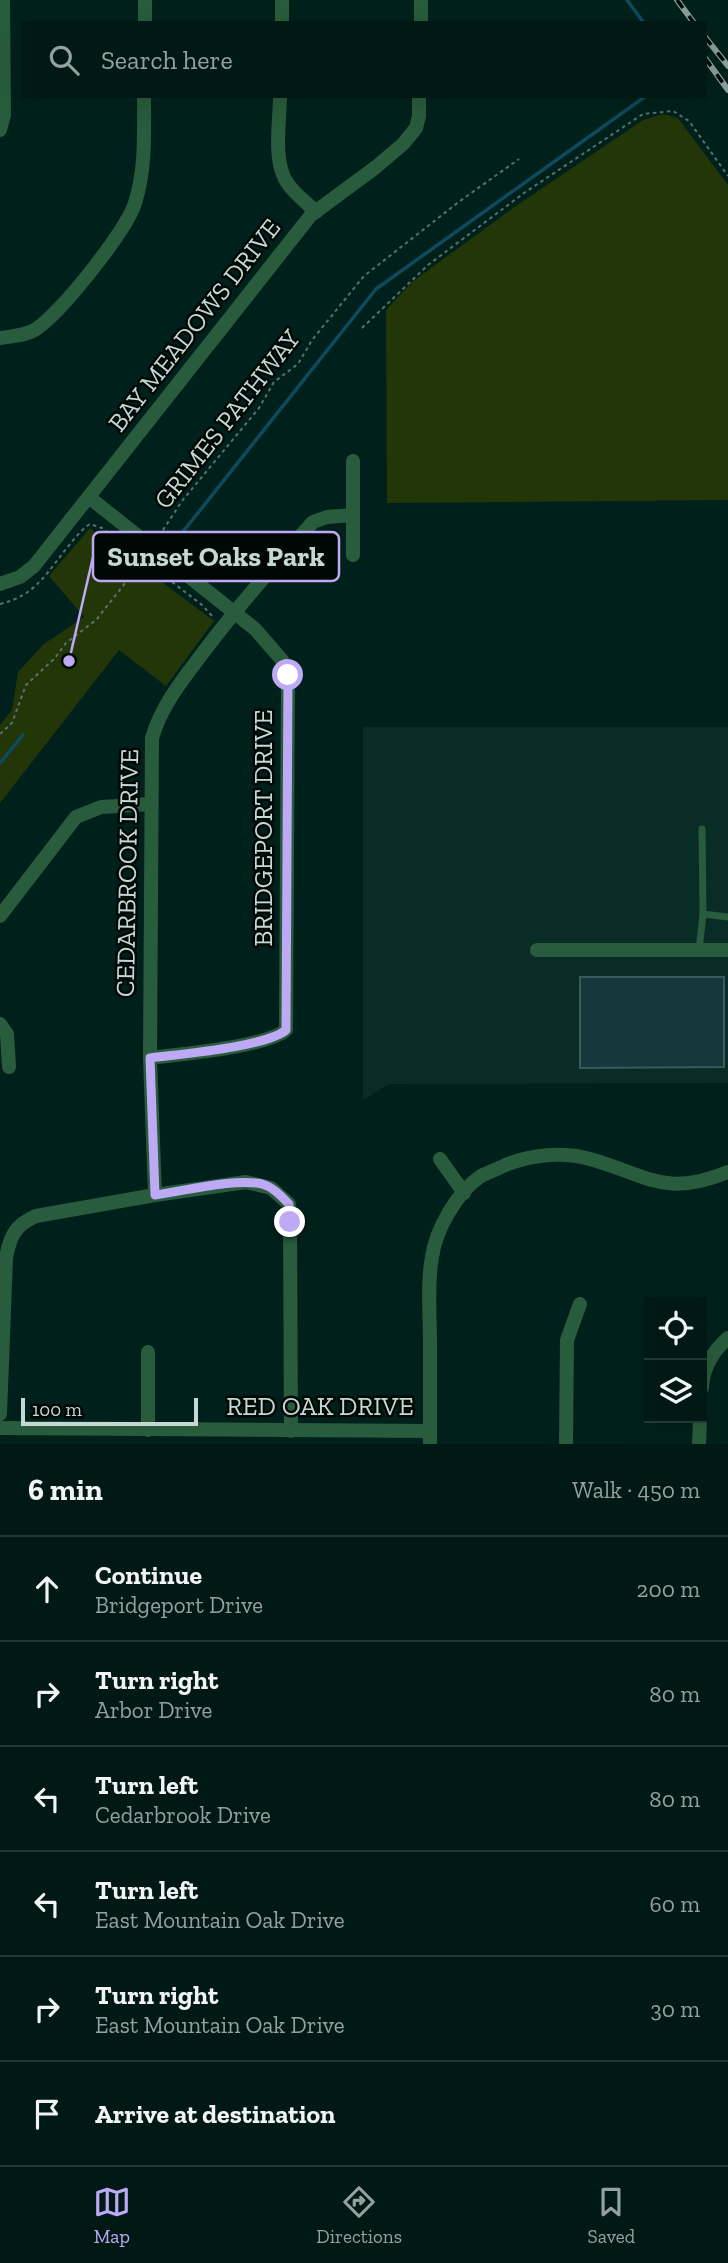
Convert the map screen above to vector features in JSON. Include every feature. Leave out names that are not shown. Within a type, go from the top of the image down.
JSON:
[{"type":"street","points":[[0,130],[4,115],[1,17],[3,0]]},
{"type":"street","points":[[145,0],[145,21]]},
{"type":"street","points":[[282,0],[282,21]]},
{"type":"street","points":[[421,0],[421,21]]},
{"type":"street","points":[[0,338],[34,331],[50,318],[110,247],[130,216],[141,179],[144,98]]},
{"type":"street","points":[[280,98],[281,169],[288,184],[316,212]]},
{"type":"street","name":"BAY MEADOWS DRIVE","points":[[0,584],[20,577],[34,566],[316,212],[376,167],[416,128],[419,98]]},
{"type":"street","points":[[353,461],[353,555]]},
{"type":"street","name":"BRIDGEPORT DRIVE","points":[[90,498],[148,555],[255,629],[282,660],[288,675],[286,1030],[260,1042],[150,1058]]},
{"type":"street","name":"CEDARBROOK DRIVE","points":[[155,1195],[150,1058],[152,738],[158,719],[172,694],[234,612],[313,522],[327,517],[353,515]]},
{"type":"street","points":[[0,916],[76,817],[101,807],[151,804]]},
{"type":"street","points":[[537,950],[728,950]]},
{"type":"street","points":[[0,1024],[7,1034],[9,1067]]},
{"type":"street","points":[[429,1438],[432,1255],[440,1229],[464,1193],[481,1177],[526,1158],[559,1155],[590,1159],[649,1181],[662,1183],[706,1181],[728,1172]]},
{"type":"street","points":[[440,1159],[464,1193]]},
{"type":"street","points":[[0,1414],[6,1258],[14,1230],[22,1222],[36,1216],[246,1182],[271,1188],[289,1204],[291,1431]]},
{"type":"street","points":[[566,1444],[567,1340],[580,1304]]},
{"type":"street","points":[[707,1367],[720,1345],[728,1338]]},
{"type":"street","points":[[148,1352],[148,1430]]},
{"type":"street","points":[[699,1444],[700,1423]]},
{"type":"street","name":"RED OAK DRIVE","points":[[0,1428],[291,1431],[429,1438]]},
{"type":"lane","points":[[699,950],[703,914],[702,829]]},
{"type":"lane","points":[[703,914],[728,917]]},
{"type":"path","points":[[362,328],[428,265],[524,193],[643,114],[673,111],[690,121],[728,176]]},
{"type":"path","name":"GRIMES PATHWAY","points":[[0,734],[12,723],[26,685],[55,658],[66,643],[96,620],[148,555],[182,501],[259,408],[274,382],[298,364],[312,340],[364,275],[519,159]]},
{"type":"path","points":[[0,604],[18,600],[42,582],[59,558],[90,524],[102,528],[148,555],[214,618]]},
{"type":"shaded area","points":[[363,727],[728,727],[728,1083],[389,1084],[363,1100]]},
{"type":"green space","points":[[663,114],[678,118],[728,185],[728,500],[387,503],[386,310],[412,282],[513,208],[643,120]]},
{"type":"green space","points":[[90,528],[214,621],[166,686],[119,650],[0,803],[0,725],[12,710],[18,672],[44,644],[84,617],[49,576]]},
{"type":"building","points":[[580,977],[724,977],[724,1067],[580,1068]]},
{"type":"waterway","points":[[627,0],[643,21]]},
{"type":"waterway","points":[[178,538],[376,289],[643,98]]},
{"type":"waterway","points":[[0,763],[23,735]]},
{"type":"railway","points":[[677,0],[693,21]]},
{"type":"railway","points":[[707,40],[728,66]]},
{"type":"railway","points":[[707,61],[728,90]]},
{"type":"place","name":"Sunset Oaks Park","points":[[69,661]]},
{"type":"route","points":[[288,675],[286,1030],[260,1042],[150,1058],[155,1195],[246,1182],[262,1185],[271,1188],[289,1204],[290,1222]]}]
